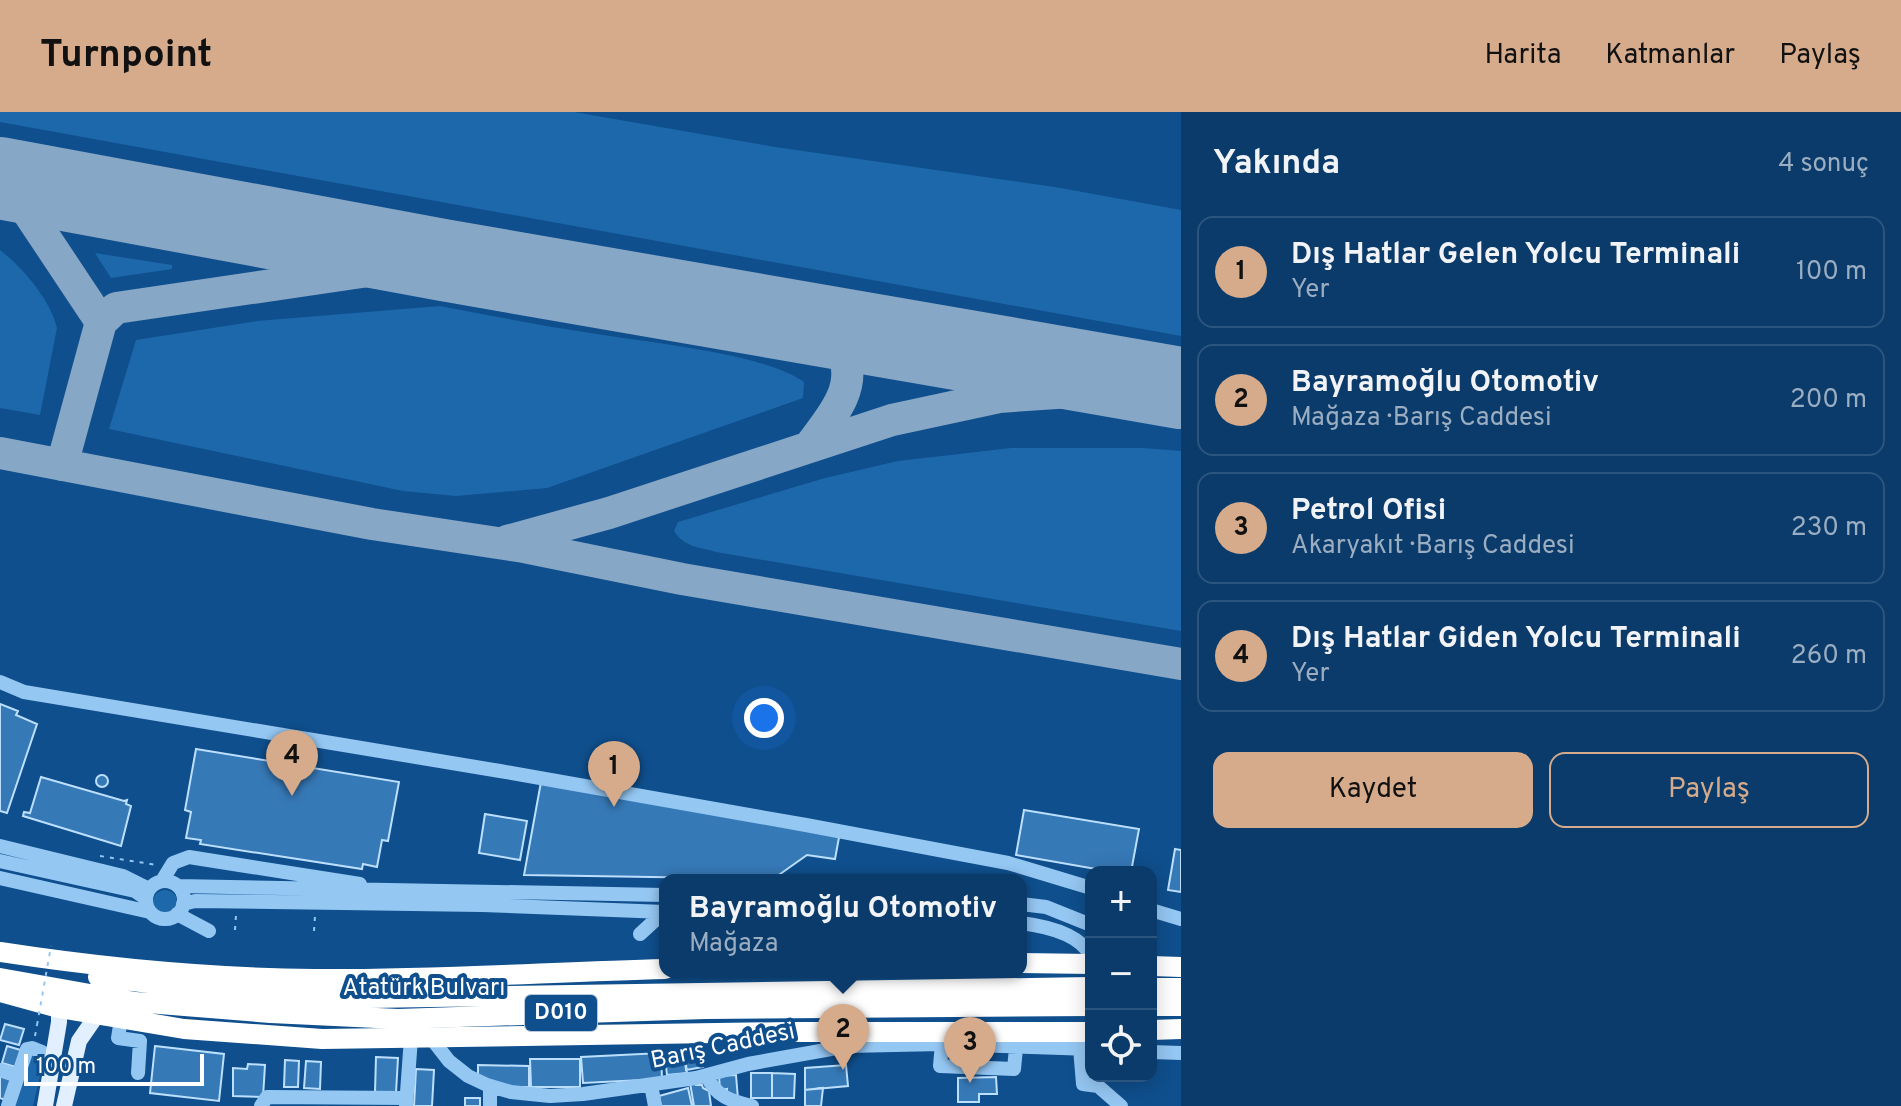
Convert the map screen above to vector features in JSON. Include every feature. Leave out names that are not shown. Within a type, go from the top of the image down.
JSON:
[{"type":"highway","points":[[0,952],[199,975],[313,979],[659,969]]},
{"type":"highway","name":"Atatürk Bulvarı","points":[[0,960],[270,1005],[398,1019],[749,1008],[1085,1006]]},
{"type":"highway","points":[[1027,963],[1085,964]]},
{"type":"highway","points":[[1157,964],[1181,967]]},
{"type":"highway","name":"Atatürk Bulvarı","points":[[0,978],[135,1002],[270,1005],[369,998],[1085,987]]},
{"type":"highway","points":[[1157,988],[1181,988]]},
{"type":"highway","points":[[0,992],[59,1008],[184,1029],[309,1038],[788,1032],[1085,1043]]},
{"type":"highway","points":[[1157,1006],[1181,1006]]},
{"type":"main road","points":[[45,1106],[59,1008]]},
{"type":"main road","points":[[64,1106],[79,1041],[97,1015]]},
{"type":"street","points":[[0,682],[24,692],[822,827],[1008,863],[1085,886]]},
{"type":"street","points":[[0,846],[123,876],[151,895],[160,919],[195,901],[659,895]]},
{"type":"street","points":[[151,895],[173,863],[189,857],[396,890],[659,912]]},
{"type":"street","points":[[0,861],[151,895]]},
{"type":"street","points":[[0,878],[151,895],[178,886],[396,890]]},
{"type":"street","points":[[178,886],[182,891],[180,909]]},
{"type":"street","points":[[1027,905],[1046,907],[1085,923]]},
{"type":"street","points":[[180,909],[209,931]]},
{"type":"street","points":[[1157,912],[1181,919]]},
{"type":"street","points":[[640,934],[659,917]]},
{"type":"street","points":[[1027,925],[1064,934],[1085,945]]},
{"type":"street","points":[[1157,963],[1181,957]]},
{"type":"street","points":[[1157,969],[1181,1000]]},
{"type":"street","points":[[121,1019],[118,1038],[140,1041],[138,1073]]},
{"type":"street","points":[[261,1106],[267,1097],[406,1102],[421,1038]]},
{"type":"street","name":"Barış Caddesi","points":[[421,1038],[468,1076],[490,1086],[511,1092],[550,1096],[651,1085],[839,1047],[942,1044],[1016,1048],[1085,1043]]},
{"type":"street","points":[[942,1044],[940,1066],[1014,1069],[1016,1048]]},
{"type":"street","points":[[8,1106],[27,1049],[42,1052]]},
{"type":"street","points":[[1157,1052],[1181,1053]]},
{"type":"street","points":[[1085,1064],[1083,1084],[1098,1086],[1121,1106]]},
{"type":"street","points":[[0,1070],[18,1076]]},
{"type":"street","points":[[707,1075],[711,1086],[725,1098],[752,1106]]},
{"type":"street","points":[[651,1085],[655,1106]]},
{"type":"street","points":[[490,1086],[490,1106]]},
{"type":"path","points":[[35,1035],[51,946]]},
{"type":"shaded area","points":[[0,112],[574,112],[775,147],[1055,187],[1181,210],[1181,336],[0,122]]},
{"type":"shaded area","points":[[0,250],[34,285],[48,306],[57,328],[40,415],[0,408]]},
{"type":"shaded area","points":[[95,253],[172,265],[172,269],[111,278]]},
{"type":"shaded area","points":[[440,306],[734,356],[786,372],[804,382],[803,398],[547,488],[456,496],[403,491],[109,429],[136,340],[257,321]]},
{"type":"shaded area","points":[[1011,448],[1181,451],[1181,631],[716,552],[687,543],[674,531],[678,522],[825,478],[898,461]]},
{"type":"shaded area","points":[[165,890],[173,894],[177,902],[173,910],[165,914],[157,910],[153,902],[157,894]]},
{"type":"shaded area","points":[[29,1054],[39,1058],[42,1068],[33,1106],[8,1106]]},
{"type":"building","points":[[0,704],[18,711],[16,715],[37,724],[7,813],[0,811]]},
{"type":"building","points":[[196,749],[399,782],[388,841],[382,840],[377,867],[363,864],[362,869],[200,844],[201,840],[186,838],[191,812],[185,810]]},
{"type":"building","points":[[102,775],[108,781],[102,787],[96,781]]},
{"type":"building","points":[[41,777],[127,800],[126,804],[131,806],[121,846],[23,816],[24,812],[30,813]]},
{"type":"building","points":[[541,782],[840,832],[835,859],[807,855],[780,874],[659,874],[659,877],[524,875]]},
{"type":"building","points":[[1024,810],[1139,829],[1132,866],[1085,867],[1016,855]]},
{"type":"building","points":[[485,814],[527,821],[520,860],[479,853]]},
{"type":"building","points":[[1175,849],[1181,850],[1181,892],[1168,890]]},
{"type":"building","points":[[5,1024],[24,1029],[19,1045],[0,1040]]},
{"type":"building","points":[[7,1046],[24,1051],[19,1068],[2,1063]]},
{"type":"building","points":[[155,1046],[224,1054],[219,1101],[150,1093]]},
{"type":"building","points":[[661,1053],[662,1079],[583,1083],[581,1057]]},
{"type":"building","points":[[685,1056],[687,1073],[667,1075],[665,1058]]},
{"type":"building","points":[[376,1057],[398,1058],[396,1093],[375,1092]]},
{"type":"building","points":[[530,1059],[580,1059],[580,1087],[531,1087]]},
{"type":"building","points":[[702,1059],[703,1067],[686,1070],[685,1061]]},
{"type":"building","points":[[285,1060],[299,1061],[298,1087],[284,1087]]},
{"type":"building","points":[[306,1061],[321,1062],[320,1089],[304,1088]]},
{"type":"building","points":[[248,1064],[265,1065],[263,1097],[233,1096],[233,1068],[247,1069]]},
{"type":"building","points":[[478,1065],[529,1066],[529,1087],[500,1087],[478,1078]]},
{"type":"building","points":[[846,1065],[848,1086],[805,1090],[805,1068]]},
{"type":"building","points":[[416,1069],[434,1070],[432,1106],[414,1106]]},
{"type":"building","points":[[751,1073],[772,1073],[772,1098],[751,1098]]},
{"type":"building","points":[[772,1073],[795,1074],[794,1098],[772,1098]]},
{"type":"building","points":[[0,1075],[11,1079],[5,1100],[0,1098]]},
{"type":"building","points":[[736,1075],[738,1099],[727,1093],[727,1089],[720,1090],[719,1076]]},
{"type":"building","points":[[996,1077],[997,1094],[979,1094],[979,1102],[958,1102],[958,1078]]},
{"type":"building","points":[[696,1082],[696,1085],[702,1085],[709,1091],[711,1106],[694,1106],[690,1083]]},
{"type":"building","points":[[688,1088],[692,1106],[661,1106],[659,1096]]},
{"type":"building","points":[[823,1088],[821,1106],[805,1106],[805,1090]]},
{"type":"building","points":[[465,1098],[480,1098],[480,1106],[465,1106]]},
{"type":"taxiway","points":[[6,179],[101,322],[62,465]]},
{"type":"taxiway","points":[[101,322],[116,308],[443,260]]},
{"type":"taxiway","points":[[809,447],[840,402],[847,378],[847,365],[842,352],[816,324]]},
{"type":"taxiway","points":[[507,541],[609,513],[892,420],[999,397],[1086,391],[1181,392]]},
{"type":"taxiway","points":[[0,453],[372,524],[524,547],[682,579],[1181,664]]},
{"type":"runway","points":[[0,178],[443,260],[1181,388]]},
{"type":"place","name":"Dış Hatlar Giden Yolcu Terminali","points":[[292,796]]},
{"type":"place","name":"Dış Hatlar Gelen Yolcu Terminali","points":[[614,807]]},
{"type":"place","name":"Bayramoğlu Otomotiv","points":[[843,1070]]},
{"type":"place","name":"Petrol Ofisi","points":[[970,1083]]}]
